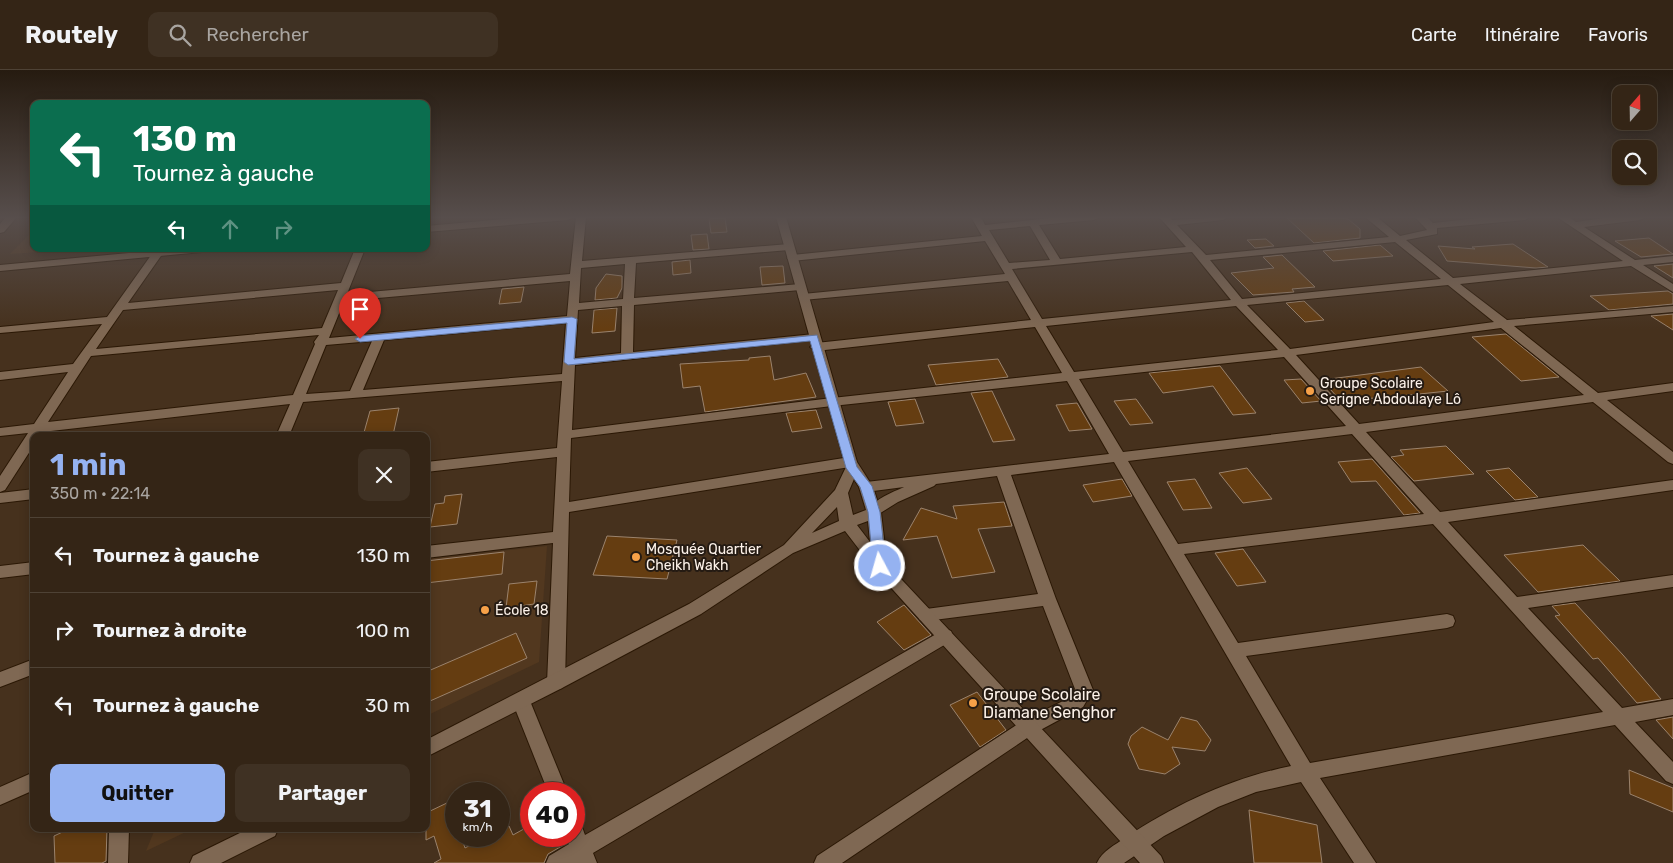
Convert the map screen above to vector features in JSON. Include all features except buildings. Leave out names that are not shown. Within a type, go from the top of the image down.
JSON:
[{"type":"street","points":[[0,268],[147,254]]},
{"type":"street","points":[[35,432],[87,352],[157,254]]},
{"type":"street","points":[[284,432],[296,399],[341,298],[358,254]]},
{"type":"street","points":[[556,683],[563,452],[577,254]]},
{"type":"street","points":[[341,298],[575,271],[631,260],[750,254]]},
{"type":"street","points":[[791,254],[851,465],[866,486],[874,512],[880,566]]},
{"type":"street","points":[[998,254],[1305,772],[1366,863]]},
{"type":"street","points":[[1052,254],[1057,262]]},
{"type":"street","points":[[320,342],[380,338],[572,313],[628,302],[802,292],[1009,272],[1057,262],[1198,254]]},
{"type":"street","points":[[1198,254],[1240,304],[1673,775]]},
{"type":"street","points":[[1417,254],[1673,459]]},
{"type":"street","points":[[1617,254],[1673,289]]},
{"type":"street","points":[[568,362],[1038,323],[1673,259]]},
{"type":"street","points":[[627,356],[631,260]]},
{"type":"street","points":[[119,307],[346,286]]},
{"type":"street","points":[[564,435],[832,402],[1287,353],[1504,324],[1673,309]]},
{"type":"street","points":[[0,330],[110,320]]},
{"type":"street","points":[[87,352],[325,331]]},
{"type":"street","points":[[355,394],[380,338]]},
{"type":"street","points":[[0,376],[77,367]]},
{"type":"street","points":[[0,432],[296,399],[567,377]]},
{"type":"street","points":[[841,493],[866,486],[1120,458],[1673,387]]},
{"type":"street","points":[[0,488],[30,440]]},
{"type":"street","points":[[430,467],[563,452]]},
{"type":"street","points":[[788,549],[841,493],[851,465]]},
{"type":"street","points":[[561,508],[851,465]]},
{"type":"street","points":[[824,863],[1028,728],[1077,702],[1084,690],[1048,599],[1002,470]]},
{"type":"street","points":[[430,746],[556,683],[695,609],[788,549],[874,512],[883,503],[893,498],[944,478]]},
{"type":"street","points":[[1173,550],[1436,518],[1673,485]]},
{"type":"street","points":[[841,493],[847,523],[860,543],[1154,863]]},
{"type":"street","points":[[0,498],[30,494]]},
{"type":"street","points":[[430,552],[559,537]]},
{"type":"street","points":[[0,572],[30,568]]},
{"type":"street","points":[[1514,604],[1673,582]]},
{"type":"street","points":[[926,615],[1048,599]]},
{"type":"street","points":[[1234,651],[1447,621]]},
{"type":"street","points":[[585,845],[945,636]]},
{"type":"street","points":[[0,680],[30,668]]},
{"type":"street","points":[[521,700],[554,782]]},
{"type":"street","points":[[1107,863],[1134,842],[1212,800],[1250,785],[1305,772],[1673,707]]},
{"type":"street","points":[[0,796],[30,783]]},
{"type":"street","points":[[118,863],[119,832]]},
{"type":"street","points":[[200,863],[221,858],[263,832]]},
{"type":"street","points":[[556,863],[581,847]]},
{"type":"shaded area","name":"École 18","points":[[547,546],[539,662],[430,714],[430,559]]},
{"type":"shaded area","points":[[154,832],[186,832],[146,851]]},
{"type":"place","name":"Groupe Scolaire Serigne Abdoulaye Lô","points":[[1310,391]]},
{"type":"place","name":"Mosquée Quartier Cheikh Wakh","points":[[636,557]]},
{"type":"place","name":"École 18","points":[[485,610]]},
{"type":"place","name":"Groupe Scolaire Diamane Senghor","points":[[973,703]]},
{"type":"route","points":[[360,339],[572,319],[568,362],[814,338],[852,468],[866,486],[874,512],[880,566]]}]
